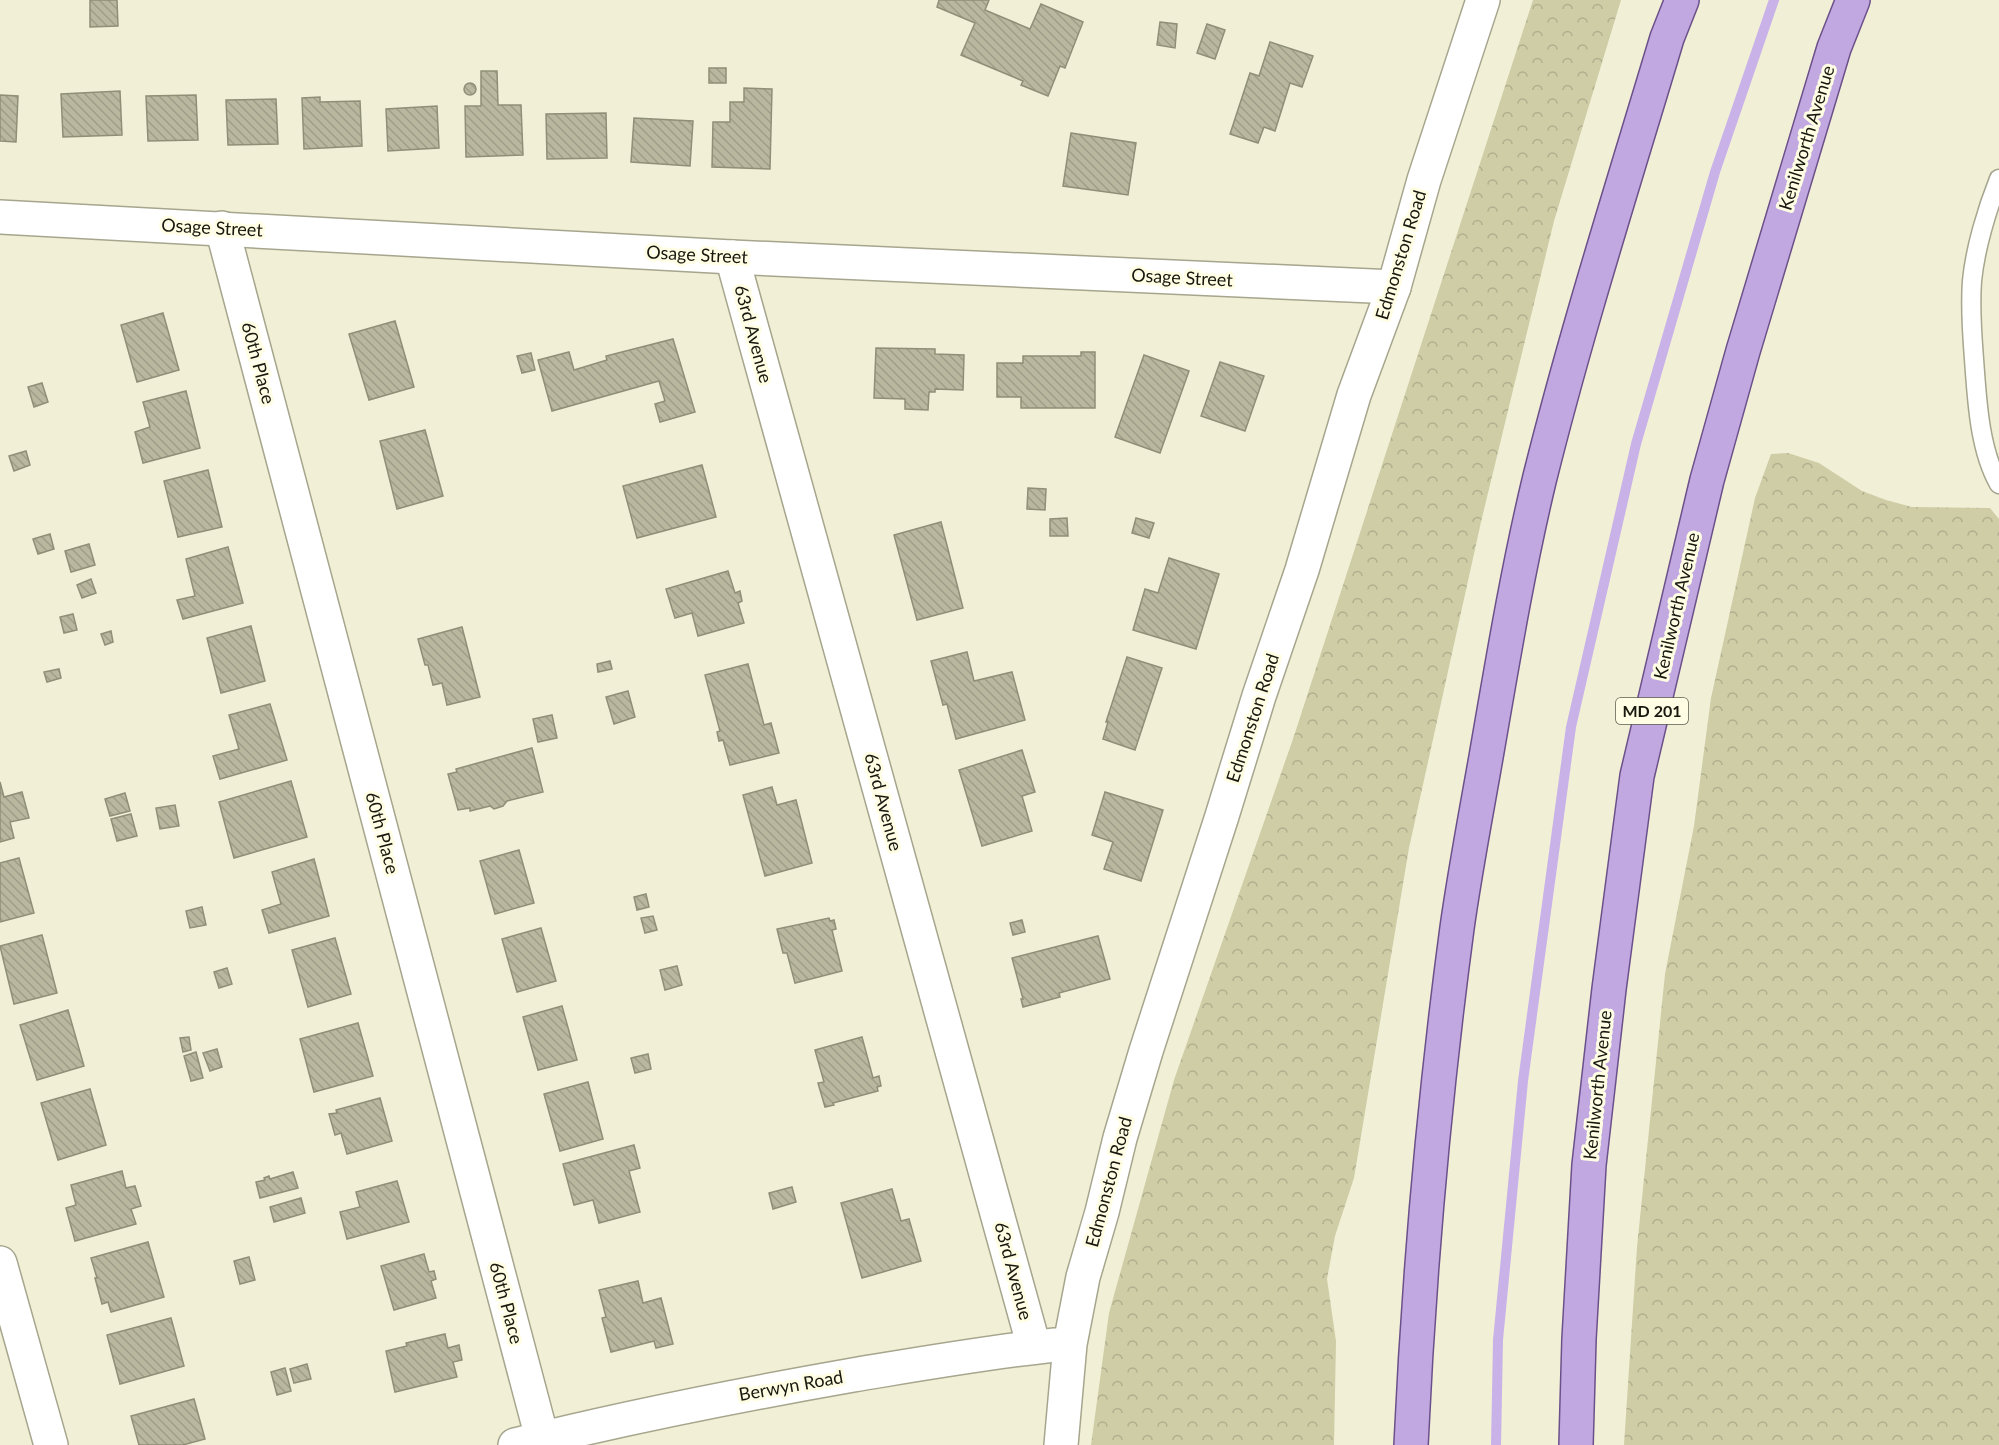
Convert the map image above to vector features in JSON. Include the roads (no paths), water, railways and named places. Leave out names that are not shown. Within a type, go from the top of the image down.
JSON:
[{"type":"main road","points":[[1412,1445],[1416,1332],[1442,1050],[1458,924],[1513,600],[1539,481],[1580,331],[1667,38],[1682,0]]},
{"type":"main road","name":"Kenilworth Avenue","points":[[1576,1445],[1579,1339],[1589,1165],[1637,776],[1684,574],[1743,351],[1834,48],[1853,0]]},
{"type":"street","name":"Edmonston Road","points":[[1060,1445],[1070,1344],[1083,1277],[1120,1138],[1259,696],[1302,570],[1354,395],[1394,287],[1424,180],[1483,0]]},
{"type":"street","name":"Osage Street","points":[[0,217],[732,257],[1394,287]]},
{"type":"street","name":"60th Place","points":[[222,228],[528,1442]]},
{"type":"street","name":"63rd Avenue","points":[[732,257],[1034,1347]]},
{"type":"street","points":[[0,1263],[51,1445]]},
{"type":"street","name":"Berwyn Road","points":[[528,1442],[749,1393],[924,1363],[1070,1344]]},
{"type":"lane","points":[[1999,179],[1972,280],[1978,411],[1988,456],[1999,484]]},
{"type":"waterway","points":[[1496,1445],[1498,1340],[1523,1081],[1571,727],[1636,444],[1715,172],[1774,0]]}]
